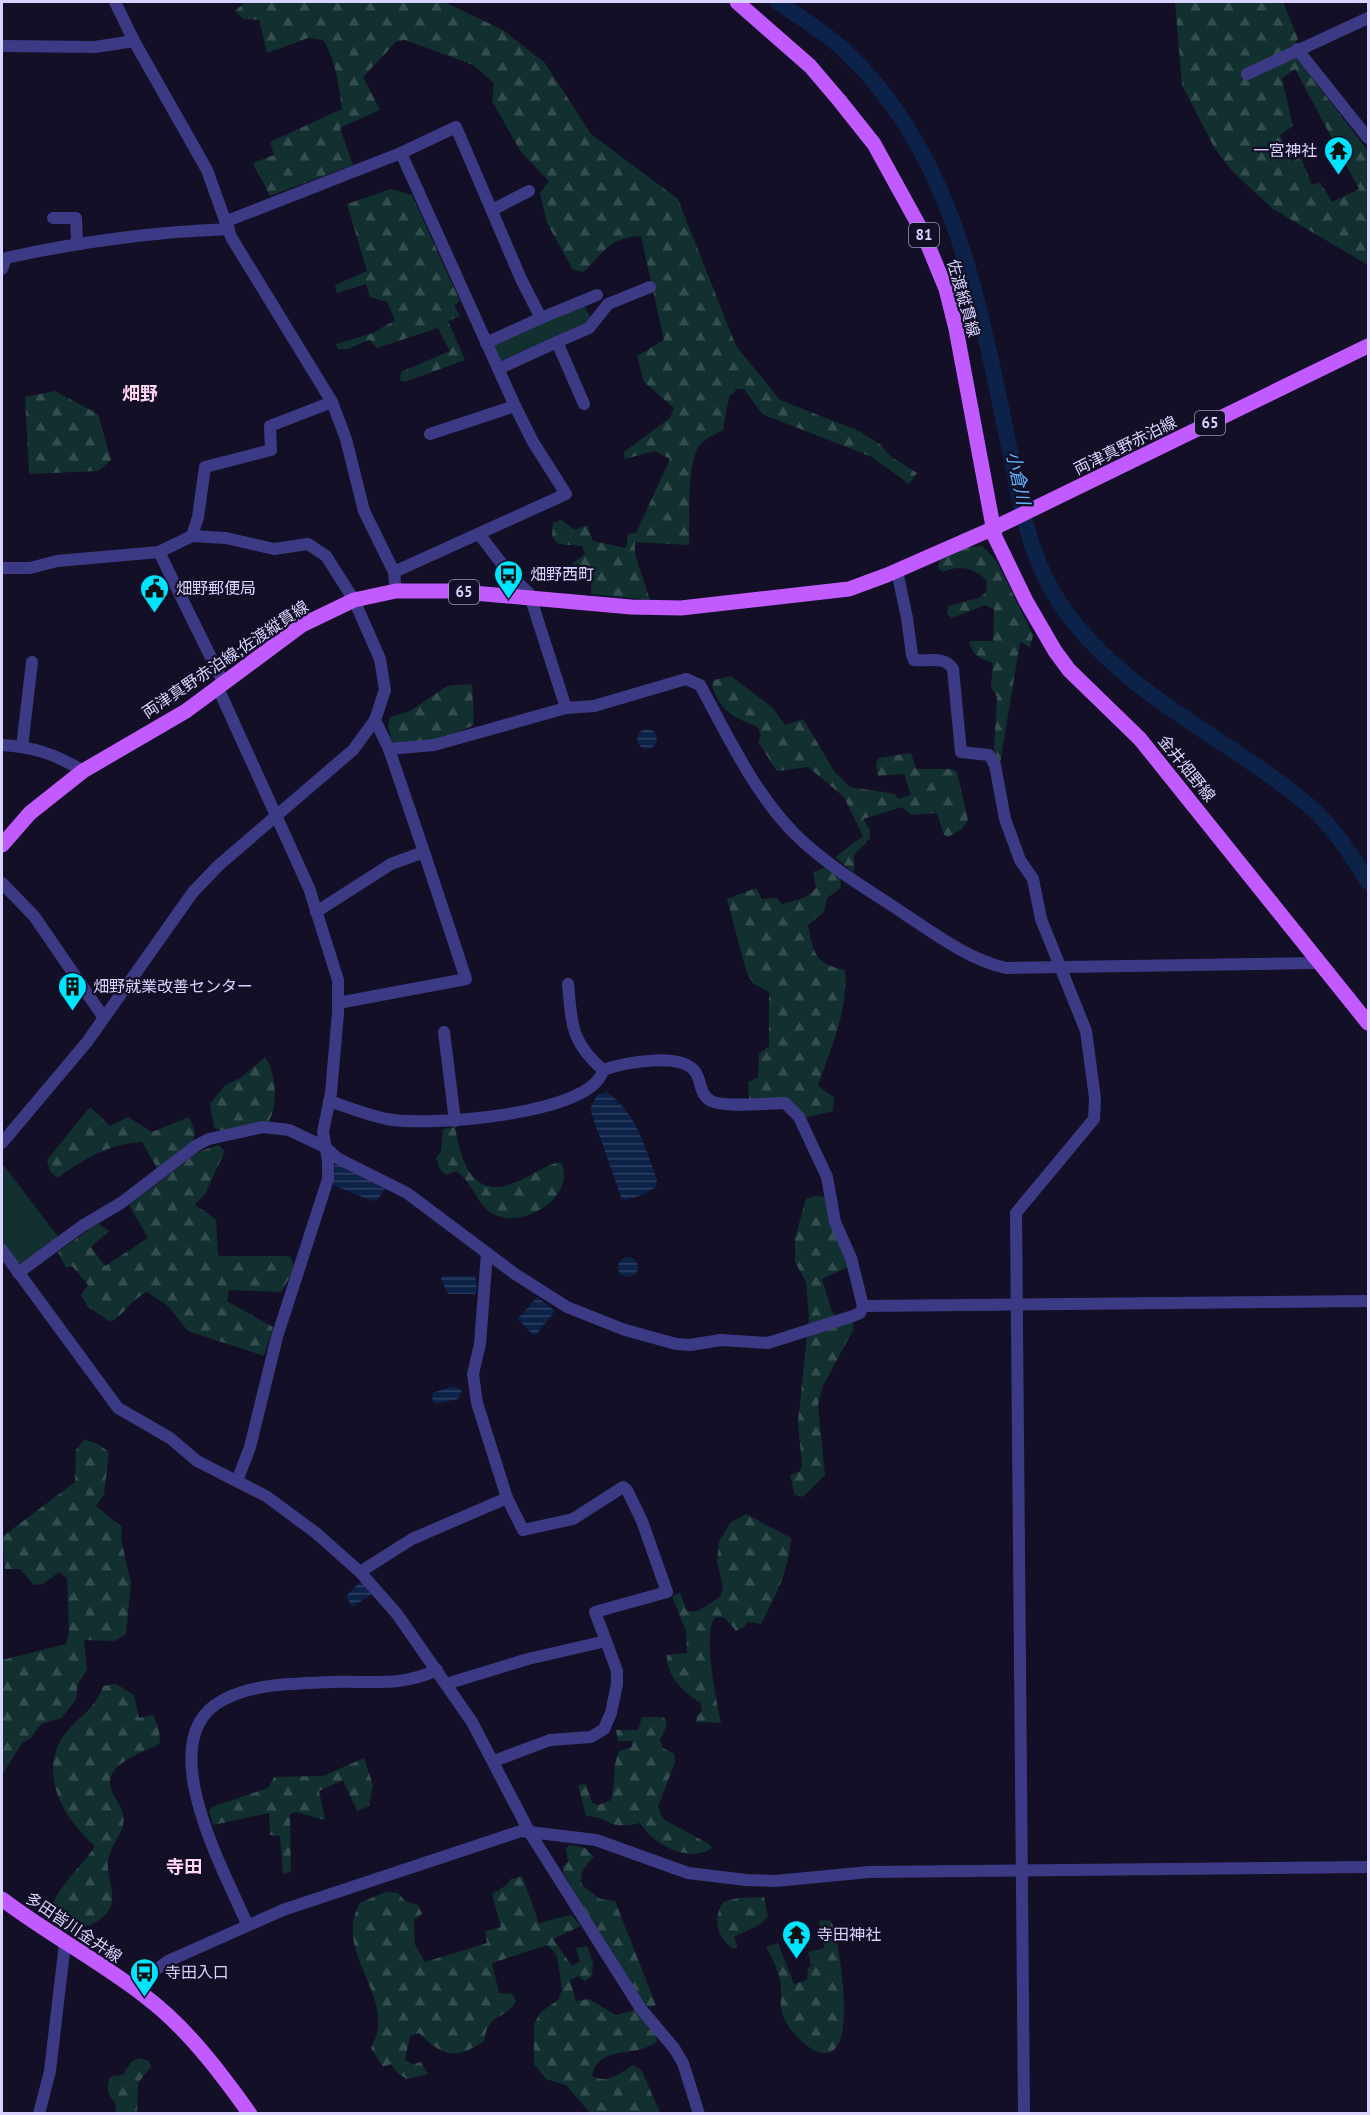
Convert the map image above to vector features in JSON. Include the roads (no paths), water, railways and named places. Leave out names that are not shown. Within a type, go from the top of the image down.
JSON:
[{"type":"main road","name":"佐渡縦貫線","points":[[737,2],[810,66],[839,100],[874,144],[923,233],[946,289],[998,526]]},
{"type":"main road","name":"両津真野赤泊線","points":[[998,526],[1368,346]]},
{"type":"main road","name":"両津真野赤泊線;佐渡縦貫線","points":[[2,845],[30,813],[83,771],[186,711],[302,625],[354,600],[396,591],[451,591],[631,607],[681,608],[826,593],[865,584],[998,526]]},
{"type":"main road","name":"金井畑野線","points":[[998,526],[995,537],[1026,601],[1055,651],[1069,670],[1140,739],[1368,1023]]},
{"type":"main road","name":"多田皆川金井線","points":[[2,1899],[132,1987],[170,2017],[221,2075],[250,2114]]},
{"type":"street","points":[[115,2],[134,41],[207,170],[228,225],[271,307],[332,402],[346,439],[364,511],[394,572],[396,591]]},
{"type":"street","points":[[1247,74],[1368,18]]},
{"type":"street","points":[[2,46],[95,47],[134,41]]},
{"type":"street","points":[[1297,49],[1368,138]]},
{"type":"street","points":[[2,269],[6,258],[77,242],[228,225],[456,128],[541,318]]},
{"type":"street","points":[[394,572],[566,494],[533,442],[515,406],[401,153]]},
{"type":"street","points":[[492,210],[529,191]]},
{"type":"street","points":[[53,218],[76,218],[77,242]]},
{"type":"street","points":[[498,369],[589,328],[608,304],[650,287]]},
{"type":"street","points":[[486,343],[597,295]]},
{"type":"street","points":[[557,342],[584,404]]},
{"type":"street","points":[[192,536],[198,518],[205,467],[271,450],[270,426],[332,402]]},
{"type":"street","points":[[430,434],[515,406]]},
{"type":"street","points":[[479,534],[531,597],[566,708]]},
{"type":"street","points":[[2,568],[23,569],[57,561],[159,552],[192,536],[226,538],[274,549],[308,544],[326,556],[354,600],[380,659],[385,690],[375,720],[353,750],[219,865],[193,892],[104,1018],[2,1143]]},
{"type":"street","points":[[159,552],[221,686],[309,888],[338,980],[329,1101],[323,1132],[328,1179],[277,1337],[250,1447],[237,1481]]},
{"type":"street","points":[[897,571],[908,618],[912,655],[915,660],[943,660],[953,669],[961,752],[989,755],[992,759],[1005,819],[1020,860],[1033,879],[1041,919],[1086,1031],[1095,1098],[1094,1119],[1016,1213],[1024,2114]]},
{"type":"street","points":[[22,747],[32,663]]},
{"type":"street","points":[[389,749],[434,746],[566,708],[594,706],[686,679],[700,685],[760,789],[795,834],[831,862],[934,933],[992,965],[1006,968],[1314,963],[1318,960]]},
{"type":"street","points":[[338,1003],[466,980],[389,749],[375,720]]},
{"type":"street","points":[[2,745],[22,747],[61,758],[83,771]]},
{"type":"street","points":[[316,912],[391,864],[424,852]]},
{"type":"street","points":[[2,882],[34,916],[104,1018]]},
{"type":"street","points":[[568,984],[574,1036],[591,1060],[603,1070]]},
{"type":"street","points":[[444,1032],[455,1121]]},
{"type":"street","points":[[18,1273],[82,1226],[121,1203],[197,1145],[208,1139],[278,1127],[325,1147],[337,1158],[407,1193],[487,1253],[567,1307],[625,1330],[676,1344],[690,1345],[721,1340],[768,1343],[853,1316],[860,1313],[863,1306],[851,1258],[835,1222],[827,1177],[793,1109],[785,1103],[717,1103],[705,1095],[697,1074],[690,1067],[666,1061],[631,1062],[603,1070],[595,1085],[560,1102],[520,1112],[455,1121],[423,1123],[387,1119],[329,1101]]},
{"type":"street","points":[[2,1250],[118,1408],[170,1438],[197,1461],[266,1496],[316,1533],[360,1572],[403,1622],[437,1670],[494,1761],[530,1833],[640,2009],[674,2048],[683,2063],[699,2114]]},
{"type":"street","points":[[487,1253],[480,1344],[473,1374],[477,1403],[507,1498],[523,1530],[573,1519],[623,1487],[627,1490],[642,1521],[667,1592],[595,1612],[617,1671],[617,1684],[611,1713],[604,1729],[591,1737],[550,1740],[494,1761]]},
{"type":"street","points":[[863,1306],[1368,1301]]},
{"type":"street","points":[[360,1572],[412,1539],[507,1498]]},
{"type":"street","points":[[446,1684],[528,1659],[606,1641]]},
{"type":"street","points":[[247,1924],[203,1818],[190,1771],[193,1739],[203,1716],[222,1701],[266,1686],[344,1682],[383,1684],[422,1677],[437,1670]]},
{"type":"street","points":[[132,1987],[168,1961],[247,1924],[330,1892],[379,1879],[506,1834],[521,1831],[596,1840],[688,1873],[746,1880],[775,1881],[869,1872],[1368,1867]]},
{"type":"street","points":[[39,2114],[50,2071],[65,1942]]},
{"type":"water","points":[[647,729],[654,732],[657,739],[654,746],[647,749],[640,746],[637,739],[640,732]]},
{"type":"water","points":[[607,1092],[617,1100],[632,1120],[644,1143],[657,1180],[656,1187],[625,1200],[621,1197],[590,1109],[597,1095]]},
{"type":"water","points":[[335,1164],[385,1189],[377,1200],[372,1201],[333,1185]]},
{"type":"water","points":[[628,1257],[635,1260],[638,1267],[635,1274],[628,1277],[621,1274],[618,1267],[621,1260]]},
{"type":"water","points":[[443,1276],[475,1276],[477,1291],[475,1294],[448,1294],[441,1279]]},
{"type":"water","points":[[537,1297],[555,1311],[536,1335],[533,1335],[518,1319]]},
{"type":"water","points":[[454,1386],[462,1391],[458,1399],[435,1404],[433,1402],[432,1393]]},
{"type":"water","points":[[362,1580],[373,1593],[352,1607],[346,1596]]},
{"type":"waterway","name":"小倉川","points":[[778,2],[837,44],[881,90],[910,132],[934,177],[954,225],[970,275],[1028,533],[1053,592],[1078,628],[1108,659],[1140,686],[1282,784],[1315,811],[1344,845],[1368,882]]},
{"type":"place","name":"一宮神社","points":[[1338,176]]},
{"type":"place","name":"畑野西町","points":[[509,600]]},
{"type":"place","name":"畑野郵便局","points":[[155,614]]},
{"type":"place","name":"畑野就業改善センター","points":[[72,1012]]},
{"type":"place","name":"寺田神社","points":[[796,1960]]},
{"type":"place","name":"寺田入口","points":[[144,1998]]},
{"type":"district","name":"畑野","points":[[140,394]]},
{"type":"district","name":"寺田","points":[[184,1867]]}]
